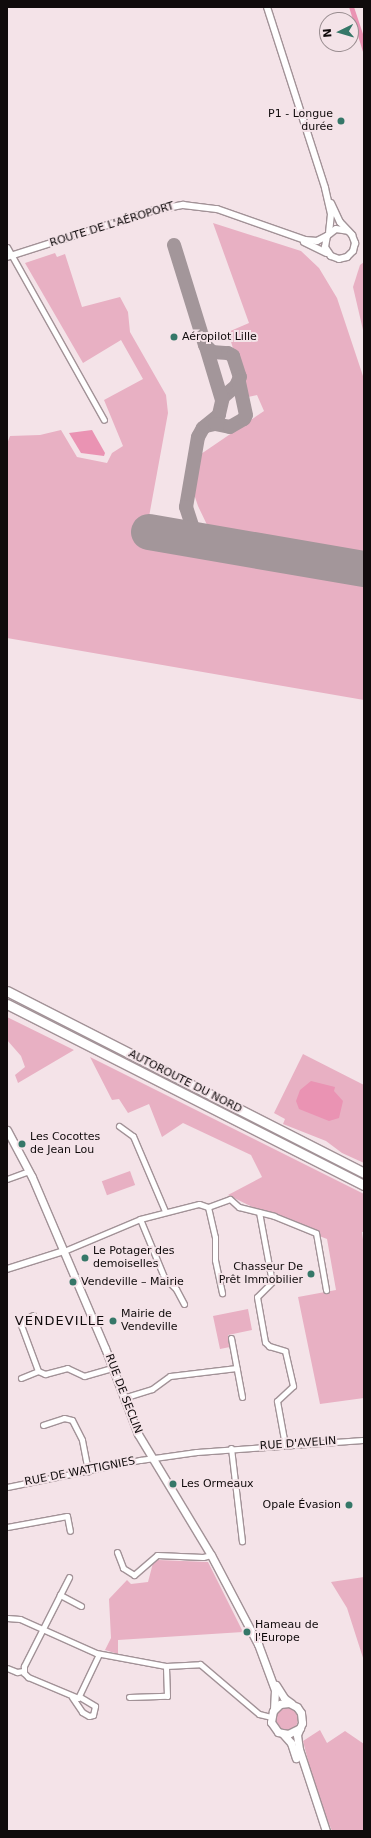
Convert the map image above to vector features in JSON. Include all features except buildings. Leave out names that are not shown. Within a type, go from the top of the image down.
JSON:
[{"type":"highway","name":"AUTOROUTE DU NORD","points":[[7,991],[364,1173]]},
{"type":"highway","name":"AUTOROUTE DU NORD","points":[[7,1004],[364,1185]]},
{"type":"main road","name":"RUE DE SECLIN","points":[[7,1130],[29,1170],[64,1251],[136,1430],[211,1555],[253,1633],[269,1671],[282,1696],[291,1703]]},
{"type":"main road","name":"RUE DE SECLIN","points":[[269,1671],[276,1695],[274,1709]]},
{"type":"main road","points":[[321,1831],[293,1746],[283,1734],[274,1729],[271,1717],[274,1709],[282,1703],[291,1703],[301,1713],[300,1728],[297,1740],[301,1758],[326,1831]]},
{"type":"main road","points":[[283,1734],[294,1733],[300,1728]]},
{"type":"street","points":[[267,7],[325,188],[331,214],[328,234],[324,245],[328,254],[339,259],[350,255],[355,243],[348,231],[340,222],[325,188]]},
{"type":"street","name":"ROUTE DE L'AÉROPORT","points":[[10,257],[177,205],[217,209],[310,241],[328,234]]},
{"type":"street","points":[[328,234],[338,228],[348,231]]},
{"type":"street","name":"ROUTE DE L'AÉROPORT","points":[[286,234],[328,254]]},
{"type":"street","points":[[7,247],[10,257],[104,420]]},
{"type":"street","points":[[119,1126],[133,1136],[165,1211]]},
{"type":"street","points":[[7,1179],[29,1170]]},
{"type":"street","points":[[7,1269],[64,1251],[140,1219],[165,1211],[199,1204],[208,1207],[230,1199],[239,1207],[259,1212],[316,1233],[326,1290]]},
{"type":"street","points":[[208,1207],[215,1238],[215,1260],[222,1293]]},
{"type":"street","points":[[259,1212],[272,1282],[257,1297],[264,1335],[267,1345],[285,1351],[292,1386],[277,1401],[285,1445]]},
{"type":"street","points":[[140,1219],[164,1277],[176,1289],[184,1304]]},
{"type":"street","points":[[33,1315],[24,1320],[21,1325],[38,1371]]},
{"type":"street","points":[[231,1338],[242,1397]]},
{"type":"street","points":[[21,1378],[38,1371],[45,1374],[67,1368],[84,1376],[112,1368]]},
{"type":"street","points":[[124,1398],[155,1388],[170,1376],[237,1368]]},
{"type":"street","points":[[43,1425],[64,1418],[72,1420],[82,1440],[88,1471]]},
{"type":"street","name":"RUE D'AVELIN","points":[[152,1458],[231,1448],[364,1440]]},
{"type":"street","points":[[231,1448],[242,1542]]},
{"type":"street","name":"RUE DE WATTIGNIES","points":[[7,1487],[152,1458]]},
{"type":"street","points":[[7,1527],[67,1516],[70,1531]]},
{"type":"street","points":[[117,1552],[123,1568],[134,1575],[157,1555],[202,1557],[211,1555]]},
{"type":"street","points":[[23,1671],[41,1629],[69,1577]]},
{"type":"street","points":[[60,1595],[81,1606]]},
{"type":"street","points":[[7,1618],[20,1619],[99,1654],[166,1666],[200,1664],[259,1714],[271,1717]]},
{"type":"street","points":[[80,1697],[99,1654]]},
{"type":"street","points":[[129,1697],[167,1696],[166,1666]]},
{"type":"street","points":[[7,1668],[17,1672],[23,1671]]},
{"type":"street","points":[[23,1671],[28,1677],[72,1697],[80,1697],[96,1706],[93,1715],[88,1716],[82,1712],[72,1697]]},
{"type":"shaded area","points":[[349,7],[354,7],[356,12],[351,12]]},
{"type":"shaded area","points":[[359,22],[364,37],[364,55],[359,39]]},
{"type":"shaded area","points":[[213,223],[301,251],[319,268],[337,298],[364,379],[364,557],[210,531],[198,506],[194,494],[201,454],[264,411],[257,395],[248,397],[228,332],[249,323]]},
{"type":"shaded area","points":[[55,253],[57,257],[65,254],[82,307],[120,297],[128,312],[130,332],[166,395],[168,413],[144,544],[364,582],[364,700],[7,638],[7,444],[10,436],[40,435],[61,430],[77,457],[107,463],[112,453],[123,446],[104,400],[143,379],[121,340],[83,363],[25,263]]},
{"type":"shaded area","points":[[364,262],[363,330],[353,287],[360,265]]},
{"type":"shaded area","points":[[92,430],[105,453],[104,456],[81,453],[69,433]]},
{"type":"shaded area","points":[[7,1017],[74,1050],[18,1083],[15,1075],[25,1067],[21,1056],[7,1040]]},
{"type":"shaded area","points":[[303,1054],[364,1085],[364,1163],[342,1153],[326,1141],[283,1124],[285,1119],[274,1113]]},
{"type":"shaded area","points":[[90,1057],[364,1194],[364,1232],[362,1232],[364,1247],[364,1398],[320,1404],[298,1297],[336,1290],[327,1239],[283,1222],[228,1195],[262,1177],[251,1155],[183,1123],[162,1137],[149,1104],[128,1113],[119,1099],[112,1100]]},
{"type":"shaded area","points":[[311,1081],[335,1087],[334,1091],[343,1101],[339,1118],[329,1121],[299,1109],[296,1101],[300,1090]]},
{"type":"shaded area","points":[[130,1171],[135,1185],[107,1195],[102,1181]]},
{"type":"shaded area","points":[[248,1309],[252,1330],[228,1335],[230,1347],[220,1349],[213,1316]]},
{"type":"shaded area","points":[[158,1560],[208,1562],[243,1632],[118,1640],[118,1654],[105,1650],[111,1638],[109,1599],[127,1580],[131,1584],[148,1582],[153,1563]]},
{"type":"shaded area","points":[[364,1577],[364,1661],[347,1608],[331,1582]]},
{"type":"shaded area","points":[[286,1707],[295,1710],[298,1719],[295,1728],[286,1731],[277,1728],[274,1719],[277,1710]]},
{"type":"shaded area","points":[[320,1730],[327,1743],[345,1731],[364,1744],[364,1831],[332,1831],[316,1792],[303,1741]]},
{"type":"taxiway","points":[[174,245],[205,345],[212,352],[228,353],[233,356],[240,377],[236,386],[223,397],[219,415],[203,428],[198,437],[186,507],[193,528],[207,542]]},
{"type":"taxiway","points":[[206,347],[222,400]]},
{"type":"taxiway","points":[[206,426],[215,424],[230,427],[244,419],[246,415],[239,381]]},
{"type":"runway","points":[[149,532],[364,569]]},
{"type":"place","name":"P1 - Longue durée","points":[[341,121]]},
{"type":"place","name":"Aéropilot Lille","points":[[174,337]]},
{"type":"place","name":"Les Cocottes de Jean Lou","points":[[22,1144]]},
{"type":"place","name":"Le Potager des demoiselles","points":[[85,1258]]},
{"type":"place","name":"Chasseur De Prêt Immobilier","points":[[311,1274]]},
{"type":"place","name":"Vendeville – Mairie","points":[[73,1282]]},
{"type":"place","name":"Mairie de Vendeville","points":[[113,1321]]},
{"type":"place","name":"Les Ormeaux","points":[[173,1484]]},
{"type":"place","name":"Opale Évasion","points":[[349,1505]]},
{"type":"place","name":"Hameau de l'Europe","points":[[247,1632]]},
{"type":"district","name":"VENDEVILLE","points":[[60,1321]]}]
